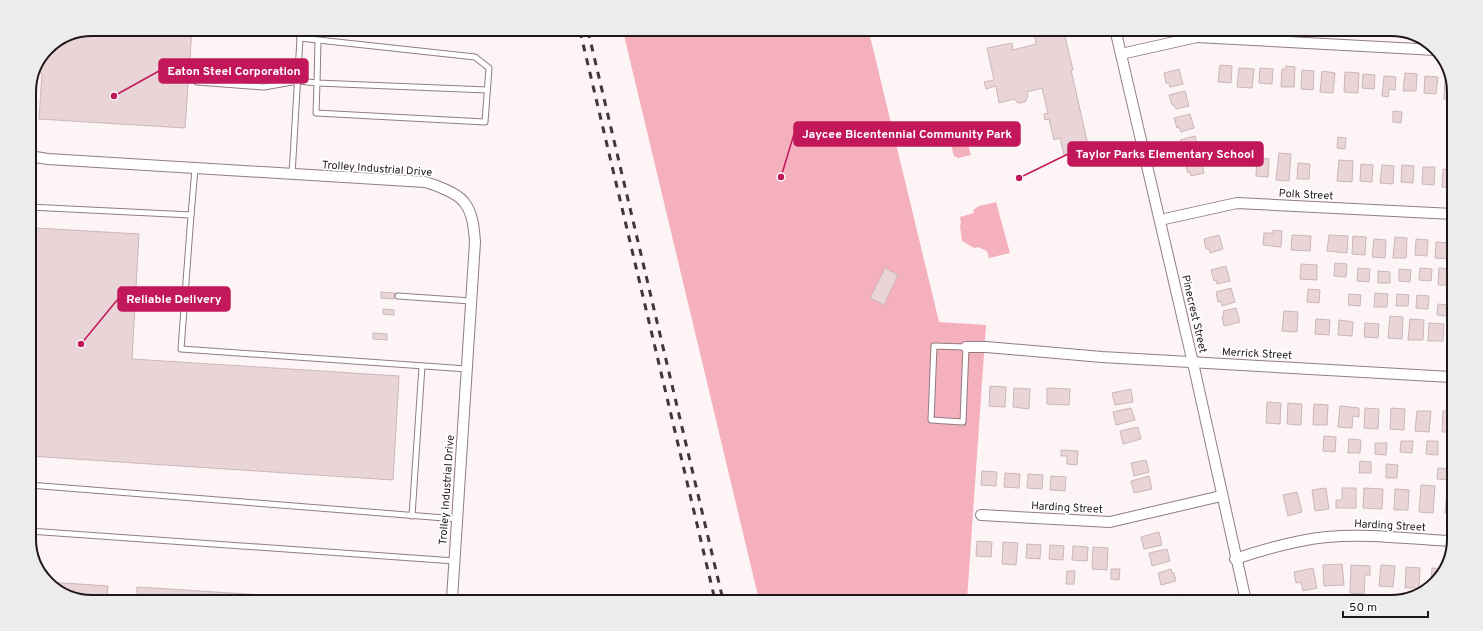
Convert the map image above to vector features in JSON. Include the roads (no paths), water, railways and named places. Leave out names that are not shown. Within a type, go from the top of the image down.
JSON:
[{"type":"street","name":"Pinecrest Street","points":[[1117,36],[1193,363],[1244,595]]},
{"type":"street","points":[[1121,54],[1197,37],[1427,49]]},
{"type":"street","name":"Trolley Industrial Drive","points":[[36,157],[196,169],[425,182],[434,184],[464,202],[473,225],[475,242],[452,595]]},
{"type":"street","name":"Polk Street","points":[[1160,220],[1237,203],[1447,214]]},
{"type":"street","name":"Merrick Street","points":[[966,347],[986,346],[1102,357],[1447,377]]},
{"type":"street","name":"Harding Street","points":[[981,515],[1110,522],[1222,496]]},
{"type":"street","name":"Harding Street","points":[[1235,558],[1259,551],[1326,537],[1366,536],[1447,541]]},
{"type":"lane","points":[[292,175],[300,38],[475,57],[489,68],[485,122],[316,113],[318,41]]},
{"type":"lane","points":[[197,82],[264,87],[298,82],[487,90]]},
{"type":"lane","points":[[196,169],[181,349],[467,369]]},
{"type":"lane","points":[[36,208],[191,215]]},
{"type":"lane","points":[[398,296],[471,300]]},
{"type":"lane","points":[[934,346],[966,347],[962,422],[931,420],[934,346]]},
{"type":"lane","points":[[412,516],[422,366]]},
{"type":"lane","points":[[36,486],[457,519]]},
{"type":"lane","points":[[36,531],[454,561]]},
{"type":"railway","points":[[581,36],[714,595]]},
{"type":"railway","points":[[589,36],[722,595]]},
{"type":"place","name":"Eaton Steel Corporation","points":[[114,96]]},
{"type":"place","name":"Jaycee Bicentennial Community Park","points":[[781,177]]},
{"type":"place","name":"Taylor Parks Elementary School","points":[[1019,178]]},
{"type":"place","name":"Reliable Delivery","points":[[81,344]]}]
